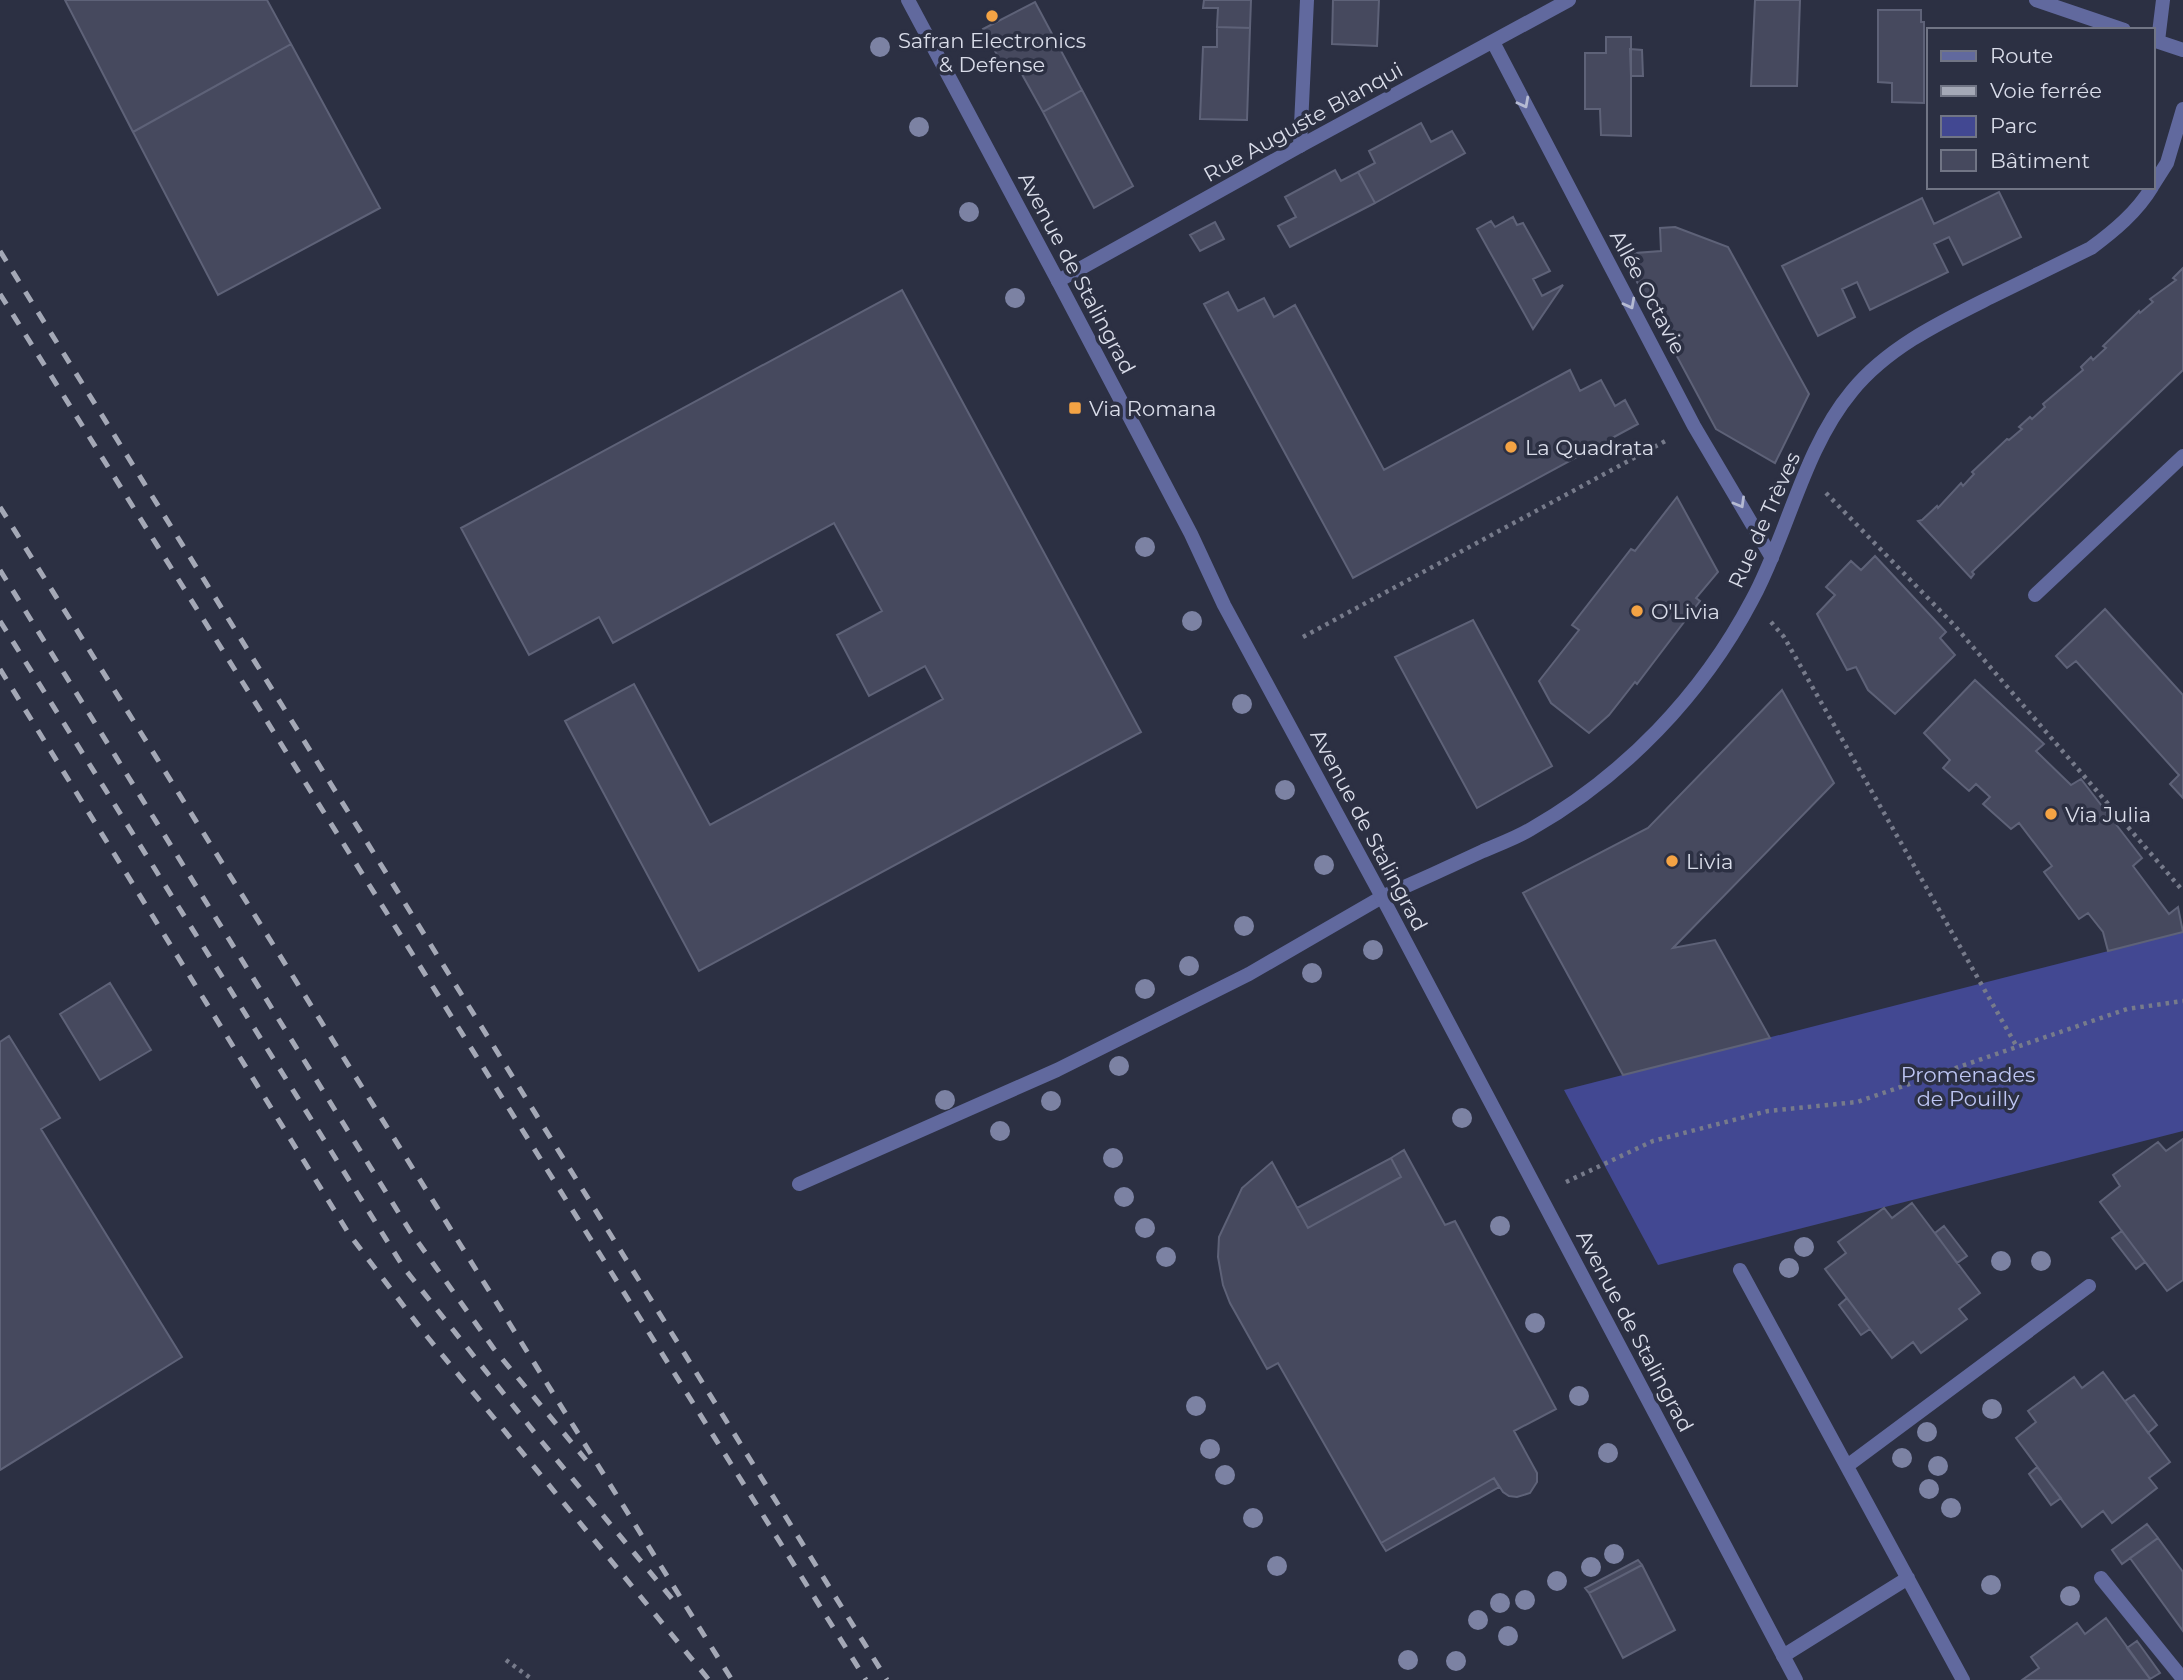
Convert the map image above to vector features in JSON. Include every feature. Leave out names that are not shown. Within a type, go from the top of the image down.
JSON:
[{"type":"street","name":"Avenue de Stalingrad","points":[[908,0],[1059,281],[1191,534],[1224,605],[1382,897],[1796,1680]]},
{"type":"street","points":[[1300,146],[1307,0]]},
{"type":"street","name":"Rue Auguste Blanqui","points":[[1059,281],[1569,0]]},
{"type":"street","points":[[2036,0],[2118,28]]},
{"type":"street","points":[[2163,0],[2155,41],[2183,50]]},
{"type":"street","name":"Allée Octavie","points":[[1493,43],[1694,426],[1772,558]]},
{"type":"street","name":"Rue de Trèves","points":[[2155,183],[2167,163],[2183,109]]},
{"type":"street","name":"Rue de Trèves","points":[[799,1184],[1056,1070],[1249,974],[1382,897],[1530,830],[1594,788],[1675,713],[1718,656],[1753,600],[1805,474],[1829,427],[1852,391],[1878,364],[1923,332],[2091,248],[2115,231],[2151,189]]},
{"type":"street","points":[[2035,596],[2183,456]]},
{"type":"street","points":[[1740,1270],[1963,1680]]},
{"type":"street","points":[[1847,1466],[2089,1286]]},
{"type":"street","points":[[1783,1656],[1909,1578]]},
{"type":"street","points":[[2101,1578],[2183,1679]]},
{"type":"path","points":[[1303,637],[1694,426]]},
{"type":"path","points":[[1805,474],[1847,512],[1954,625],[2183,891]]},
{"type":"path","points":[[1753,600],[1784,638],[2017,1047]]},
{"type":"path","points":[[1539,1194],[1653,1141],[1768,1111],[1857,1102],[2127,1009],[2183,1001]]},
{"type":"path","points":[[506,1661],[533,1680]]},
{"type":"green space","name":"Promenades de Pouilly","points":[[2183,932],[2183,1131],[1658,1265],[1564,1090]]},
{"type":"building","points":[[65,0],[267,0],[291,44],[133,132]]},
{"type":"building","points":[[1204,0],[1251,0],[1250,28],[1217,27],[1218,8],[1203,8]]},
{"type":"building","points":[[1333,0],[1379,0],[1377,46],[1332,44]]},
{"type":"building","points":[[1755,0],[1800,0],[1797,86],[1751,86]]},
{"type":"building","points":[[1035,2],[1082,90],[1043,112],[1014,60],[1003,66],[983,29]]},
{"type":"building","points":[[1878,10],[1921,10],[1921,22],[1924,22],[1924,103],[1892,102],[1892,83],[1878,82]]},
{"type":"building","points":[[1217,27],[1250,28],[1247,120],[1200,119],[1203,47],[1217,47]]},
{"type":"building","points":[[1606,37],[1631,37],[1631,136],[1601,135],[1600,109],[1585,109],[1585,53],[1606,53]]},
{"type":"building","points":[[291,44],[380,208],[218,295],[133,132]]},
{"type":"building","points":[[1630,49],[1642,50],[1643,76],[1631,76]]},
{"type":"building","points":[[1082,90],[1133,186],[1094,208],[1043,112]]},
{"type":"building","points":[[1421,123],[1431,142],[1452,131],[1465,153],[1375,203],[1358,172],[1375,163],[1369,151]]},
{"type":"building","points":[[1335,170],[1341,181],[1358,172],[1375,203],[1290,247],[1278,226],[1296,217],[1285,197]]},
{"type":"building","points":[[1999,192],[2021,237],[1963,265],[1949,237],[1934,244],[1948,272],[1870,310],[1857,282],[1842,289],[1855,317],[1818,336],[1782,266],[1922,198],[1934,224]]},
{"type":"building","points":[[1513,217],[1517,225],[1523,223],[1550,271],[1533,279],[1542,296],[1563,285],[1533,329],[1477,229],[1491,221],[1495,227]]},
{"type":"building","points":[[1215,222],[1224,239],[1200,251],[1190,235]]},
{"type":"building","points":[[1675,227],[1728,247],[1809,394],[1775,463],[1716,429],[1622,254],[1661,251],[1660,228]]},
{"type":"building","points":[[2183,268],[2183,370],[1972,572],[1974,574],[1971,578],[1918,521],[1937,506],[1938,508],[1961,483],[1963,486],[1974,474],[1972,472],[2007,439],[2022,429],[2019,427],[2030,417],[2032,419],[2045,407],[2043,404],[2083,370],[2081,367],[2091,357],[2093,360],[2106,348],[2103,346],[2139,311],[2140,313],[2153,302],[2150,299],[2176,280],[2173,278]]},
{"type":"building","points":[[902,290],[1141,732],[699,971],[565,721],[634,684],[710,825],[943,699],[925,666],[869,696],[837,635],[882,611],[834,523],[613,643],[599,617],[529,655],[461,528]]},
{"type":"building","name":"La Quadrata","points":[[1228,292],[1238,311],[1264,298],[1274,317],[1295,305],[1384,470],[1570,370],[1580,391],[1601,380],[1615,406],[1625,400],[1638,424],[1353,578],[1204,304]]},
{"type":"building","name":"O'Livia","points":[[1677,497],[1718,572],[1696,598],[1700,601],[1637,684],[1635,682],[1609,715],[1589,733],[1551,703],[1539,681],[1579,630],[1572,625],[1631,549],[1635,551]]},
{"type":"building","points":[[1875,556],[1946,632],[1940,638],[1955,655],[1895,714],[1868,690],[1856,667],[1847,670],[1817,614],[1835,595],[1826,587],[1851,561],[1861,570]]},
{"type":"building","name":"Via Julia","points":[[2105,609],[2183,695],[2183,798],[2170,784],[2179,775],[2076,661],[2067,668],[2056,656]]},
{"type":"building","points":[[1473,620],[1552,766],[1477,808],[1395,657]]},
{"type":"building","name":"Via Julia","points":[[1975,680],[2044,744],[2036,751],[2071,785],[2081,779],[2142,858],[2133,866],[2169,914],[2178,907],[2183,932],[2108,951],[2103,932],[2088,913],[2079,919],[2044,872],[2052,866],[2019,823],[2011,829],[1983,804],[1990,797],[1976,784],[1969,791],[1943,768],[1950,760],[1924,733]]},
{"type":"building","name":"Livia","points":[[1782,690],[1834,783],[1673,948],[1715,940],[1770,1038],[1623,1075],[1523,893],[1648,828]]},
{"type":"building","points":[[110,983],[151,1050],[100,1080],[60,1014]]},
{"type":"building","points":[[9,1036],[60,1118],[41,1129],[182,1357],[0,1470],[0,1042]]},
{"type":"building","points":[[2183,1139],[2183,1280],[2167,1291],[2100,1202],[2120,1186],[2113,1175],[2158,1142],[2166,1151]]},
{"type":"building","points":[[1404,1150],[1445,1225],[1455,1221],[1556,1409],[1514,1431],[1537,1473],[1537,1482],[1530,1493],[1517,1497],[1509,1496],[1494,1478],[1381,1543],[1278,1363],[1267,1369],[1230,1303],[1223,1285],[1218,1257],[1219,1237],[1242,1188],[1272,1162],[1308,1228],[1401,1177],[1391,1158]]},
{"type":"building","points":[[1391,1158],[1401,1177],[1308,1228],[1297,1208]]},
{"type":"building","points":[[1912,1203],[1980,1293],[1959,1309],[1967,1319],[1921,1353],[1913,1342],[1892,1358],[1825,1269],[1846,1253],[1838,1242],[1884,1208],[1892,1218]]},
{"type":"building","points":[[1944,1226],[1967,1256],[1957,1263],[1935,1233]]},
{"type":"building","points":[[2122,1231],[2145,1262],[2136,1269],[2112,1238]]},
{"type":"building","points":[[1847,1298],[1870,1329],[1861,1335],[1839,1305]]},
{"type":"building","points":[[2103,1372],[2170,1462],[2149,1478],[2157,1488],[2112,1523],[2103,1511],[2082,1527],[2016,1438],[2036,1422],[2028,1411],[2074,1377],[2082,1388]]},
{"type":"building","points":[[2134,1395],[2157,1425],[2148,1433],[2125,1401]]},
{"type":"building","points":[[2037,1467],[2061,1498],[2051,1505],[2029,1474]]},
{"type":"building","points":[[1494,1478],[1499,1487],[1386,1551],[1381,1543]]},
{"type":"building","points":[[2147,1524],[2158,1538],[2122,1564],[2112,1550]]},
{"type":"building","points":[[2158,1538],[2183,1572],[2183,1631],[2130,1558]]},
{"type":"building","points":[[1638,1560],[1642,1565],[1589,1593],[1585,1588]]},
{"type":"building","points":[[1642,1565],[1675,1630],[1623,1658],[1589,1593]]},
{"type":"building","points":[[2106,1618],[2151,1680],[2022,1680],[2039,1668],[2031,1657],[2077,1623],[2085,1634]]},
{"type":"building","points":[[2137,1641],[2160,1673],[2150,1679],[2127,1648]]},
{"type":"railway","points":[[0,251],[887,1680]]},
{"type":"railway","points":[[0,294],[866,1680]]},
{"type":"railway","points":[[0,507],[732,1680]]},
{"type":"railway","points":[[0,570],[410,1231],[494,1349],[586,1460]]},
{"type":"railway","points":[[0,621],[404,1268],[542,1442],[674,1601]]},
{"type":"railway","points":[[0,669],[349,1234],[425,1334],[709,1680]]},
{"type":"place","name":"Safran Electronics & Defense","points":[[992,16]]},
{"type":"place","name":"Via Romana","points":[[1075,408]]},
{"type":"place","name":"La Quadrata","points":[[1511,447]]},
{"type":"place","name":"O'Livia","points":[[1637,611]]},
{"type":"place","name":"Via Julia","points":[[2051,814]]},
{"type":"place","name":"Livia","points":[[1672,861]]}]
